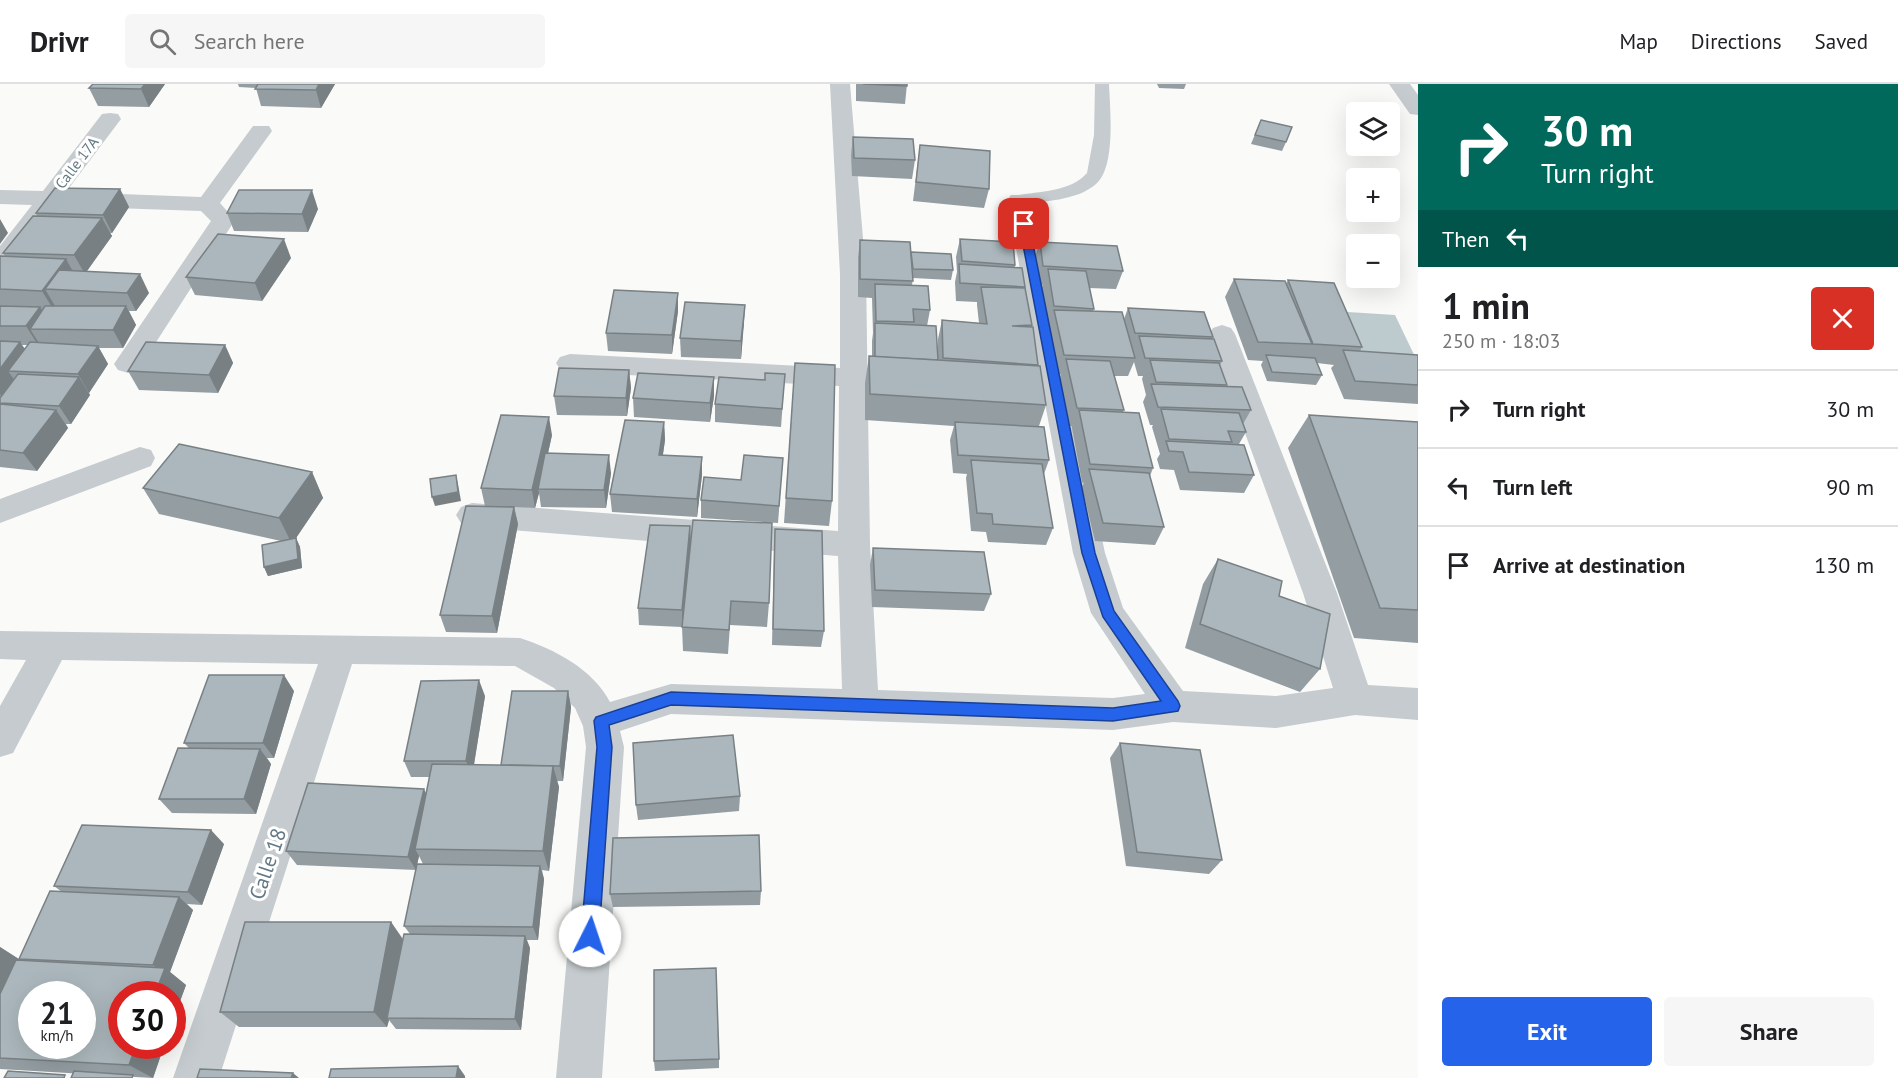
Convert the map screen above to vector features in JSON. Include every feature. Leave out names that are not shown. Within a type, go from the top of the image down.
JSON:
[{"type":"street","points":[[840,84],[852,274],[854,544],[861,707]]},
{"type":"street","points":[[1399,84],[1418,109]]},
{"type":"street","name":"Calle 17A","points":[[0,263],[110,119]]},
{"type":"street","points":[[208,204],[261,131]]},
{"type":"street","points":[[0,197],[208,204],[223,220],[128,364]]},
{"type":"street","points":[[1019,200],[1089,553],[1108,613],[1173,706]]},
{"type":"street","points":[[1222,334],[1320,593],[1355,700]]},
{"type":"street","points":[[570,363],[854,378]]},
{"type":"street","points":[[0,511],[140,458]]},
{"type":"street","points":[[468,514],[854,544]]},
{"type":"street","points":[[0,645],[520,652],[580,685],[601,721],[604,747],[579,1078]]},
{"type":"street","points":[[0,741],[52,645]]},
{"type":"street","name":"Calle 18","points":[[196,1078],[340,649]]},
{"type":"street","points":[[601,721],[671,699],[1113,714],[1173,706],[1276,712],[1355,700],[1418,704]]},
{"type":"lane","points":[[1019,200],[1069,190],[1092,180],[1099,166],[1102,84]]},
{"type":"shaded area","points":[[1332,311],[1395,315],[1418,363],[1355,365]]},
{"type":"building","points":[[93,84],[145,84],[141,89],[89,88]]},
{"type":"building","points":[[258,84],[319,84],[316,90],[255,89]]},
{"type":"building","points":[[863,84],[907,84],[907,86]]},
{"type":"building","points":[[1261,120],[1292,127],[1286,142],[1255,135]]},
{"type":"building","points":[[853,137],[913,139],[915,160],[854,158]]},
{"type":"building","points":[[920,145],[990,151],[989,189],[916,182]]},
{"type":"building","points":[[55,188],[120,189],[103,215],[36,213]]},
{"type":"building","points":[[239,190],[312,190],[302,214],[227,213]]},
{"type":"building","points":[[33,216],[102,218],[74,255],[3,253]]},
{"type":"building","points":[[218,234],[284,239],[255,283],[186,277]]},
{"type":"building","points":[[960,239],[1013,242],[1015,265],[962,261]]},
{"type":"building","points":[[860,240],[910,242],[913,281],[860,279]]},
{"type":"building","points":[[1040,242],[1117,246],[1123,271],[1043,266]]},
{"type":"building","points":[[911,252],[951,254],[953,270],[913,269]]},
{"type":"building","points":[[0,256],[66,259],[42,291],[0,289]]},
{"type":"building","points":[[959,264],[1022,268],[1025,287],[960,283]]},
{"type":"building","points":[[1048,269],[1086,271],[1094,309],[1054,306]]},
{"type":"building","points":[[59,270],[140,274],[127,293],[45,289]]},
{"type":"building","points":[[1234,279],[1285,281],[1312,344],[1258,342]]},
{"type":"building","points":[[1288,280],[1334,283],[1362,347],[1313,344]]},
{"type":"building","points":[[875,284],[928,286],[930,310],[913,309],[914,322],[876,321]]},
{"type":"building","points":[[981,287],[1025,288],[1032,325],[1012,326],[1033,327],[1038,365],[943,358],[942,320],[987,324]]},
{"type":"building","points":[[614,290],[678,293],[672,335],[606,333]]},
{"type":"building","points":[[685,302],[745,305],[741,341],[680,338]]},
{"type":"building","points":[[0,306],[40,307],[26,326],[0,326]]},
{"type":"building","points":[[45,306],[126,306],[113,330],[30,329]]},
{"type":"building","points":[[1128,308],[1204,312],[1213,337],[1135,333]]},
{"type":"building","points":[[1054,310],[1122,312],[1135,358],[1064,355]]},
{"type":"building","points":[[875,323],[936,326],[938,360],[875,357]]},
{"type":"building","points":[[1139,336],[1214,339],[1222,361],[1145,358]]},
{"type":"building","points":[[0,341],[20,342],[0,369]]},
{"type":"building","points":[[30,342],[98,346],[78,374],[8,371]]},
{"type":"building","points":[[146,342],[225,345],[209,375],[128,371]]},
{"type":"building","points":[[1343,350],[1418,355],[1418,385],[1355,381]]},
{"type":"building","points":[[1266,355],[1315,358],[1322,375],[1272,372]]},
{"type":"building","points":[[869,356],[1040,366],[1046,405],[870,394]]},
{"type":"building","points":[[1066,359],[1110,361],[1124,410],[1077,408]]},
{"type":"building","points":[[1150,360],[1219,363],[1227,385],[1156,382]]},
{"type":"building","points":[[795,363],[835,365],[832,501],[786,498]]},
{"type":"building","points":[[559,368],[629,370],[626,398],[554,396]]},
{"type":"building","points":[[638,373],[714,377],[710,403],[633,398]]},
{"type":"building","points":[[765,373],[785,374],[782,409],[715,404],[719,377],[765,380]]},
{"type":"building","points":[[18,374],[79,377],[59,406],[0,403],[0,398]]},
{"type":"building","points":[[1151,384],[1242,387],[1251,410],[1158,407]]},
{"type":"building","points":[[1,404],[56,410],[23,453],[0,450]]},
{"type":"building","points":[[1161,409],[1239,413],[1246,432],[1228,431],[1232,442],[1169,439]]},
{"type":"building","points":[[1079,410],[1139,413],[1153,468],[1090,464]]},
{"type":"building","points":[[501,415],[549,417],[532,490],[481,488]]},
{"type":"building","points":[[1309,415],[1418,422],[1418,610],[1380,608]]},
{"type":"building","points":[[625,420],[664,422],[659,455],[702,457],[697,499],[610,494]]},
{"type":"building","points":[[955,422],[1044,427],[1049,460],[958,455]]},
{"type":"building","points":[[1166,441],[1244,445],[1254,475],[1189,472],[1183,452],[1169,451]]},
{"type":"building","points":[[179,444],[312,472],[279,518],[143,488]]},
{"type":"building","points":[[545,453],[609,455],[604,490],[538,489]]},
{"type":"building","points":[[744,455],[783,458],[779,506],[701,500],[704,477],[741,480]]},
{"type":"building","points":[[971,460],[1042,464],[1053,528],[993,524],[992,514],[977,513]]},
{"type":"building","points":[[1089,469],[1149,473],[1164,527],[1103,523]]},
{"type":"building","points":[[456,475],[458,492],[432,497],[430,479]]},
{"type":"building","points":[[466,506],[514,507],[492,616],[440,615]]},
{"type":"building","points":[[693,520],[772,523],[769,603],[731,601],[729,630],[682,627]]},
{"type":"building","points":[[650,525],[690,526],[682,610],[638,608]]},
{"type":"building","points":[[775,529],[822,531],[824,631],[773,629]]},
{"type":"building","points":[[296,538],[298,559],[264,567],[262,545]]},
{"type":"building","points":[[873,548],[984,552],[991,594],[875,590]]},
{"type":"building","points":[[1218,559],[1282,581],[1279,596],[1330,614],[1320,669],[1200,624]]},
{"type":"building","points":[[209,675],[284,675],[263,743],[184,743]]},
{"type":"building","points":[[479,680],[466,761],[404,761],[421,681]]},
{"type":"building","points":[[512,691],[568,691],[560,766],[501,765]]},
{"type":"building","points":[[733,735],[740,796],[636,805],[633,743]]},
{"type":"building","points":[[1120,743],[1200,750],[1222,860],[1137,852]]},
{"type":"building","points":[[178,748],[260,749],[244,799],[159,799]]},
{"type":"building","points":[[432,764],[553,766],[543,851],[415,849]]},
{"type":"building","points":[[308,783],[424,789],[408,857],[286,851]]},
{"type":"building","points":[[82,825],[211,830],[188,892],[54,886]]},
{"type":"building","points":[[759,835],[761,891],[610,894],[613,838]]},
{"type":"building","points":[[417,864],[540,866],[533,927],[404,926]]},
{"type":"building","points":[[50,891],[179,897],[153,965],[19,959]]},
{"type":"building","points":[[245,922],[391,922],[374,1012],[220,1012]]},
{"type":"building","points":[[404,934],[525,936],[515,1019],[387,1018]]},
{"type":"building","points":[[16,960],[165,968],[160,981],[108,981],[108,1059],[131,1059],[129,1065],[18,1059],[96,1059],[96,981],[18,981],[18,1059],[0,1058],[0,994]]},
{"type":"building","points":[[716,968],[719,1059],[654,1061],[654,970]]},
{"type":"building","points":[[458,1066],[456,1078],[329,1078],[331,1069]]},
{"type":"building","points":[[200,1069],[293,1073],[291,1078],[197,1078]]},
{"type":"building","points":[[8,1071],[65,1075],[64,1078],[4,1078]]},
{"type":"building","points":[[74,1071],[133,1075],[132,1078],[71,1078]]},
{"type":"route","points":[[590,936],[604,747],[601,721],[671,699],[1113,714],[1173,706],[1108,613],[1089,553],[1024,224]]}]
